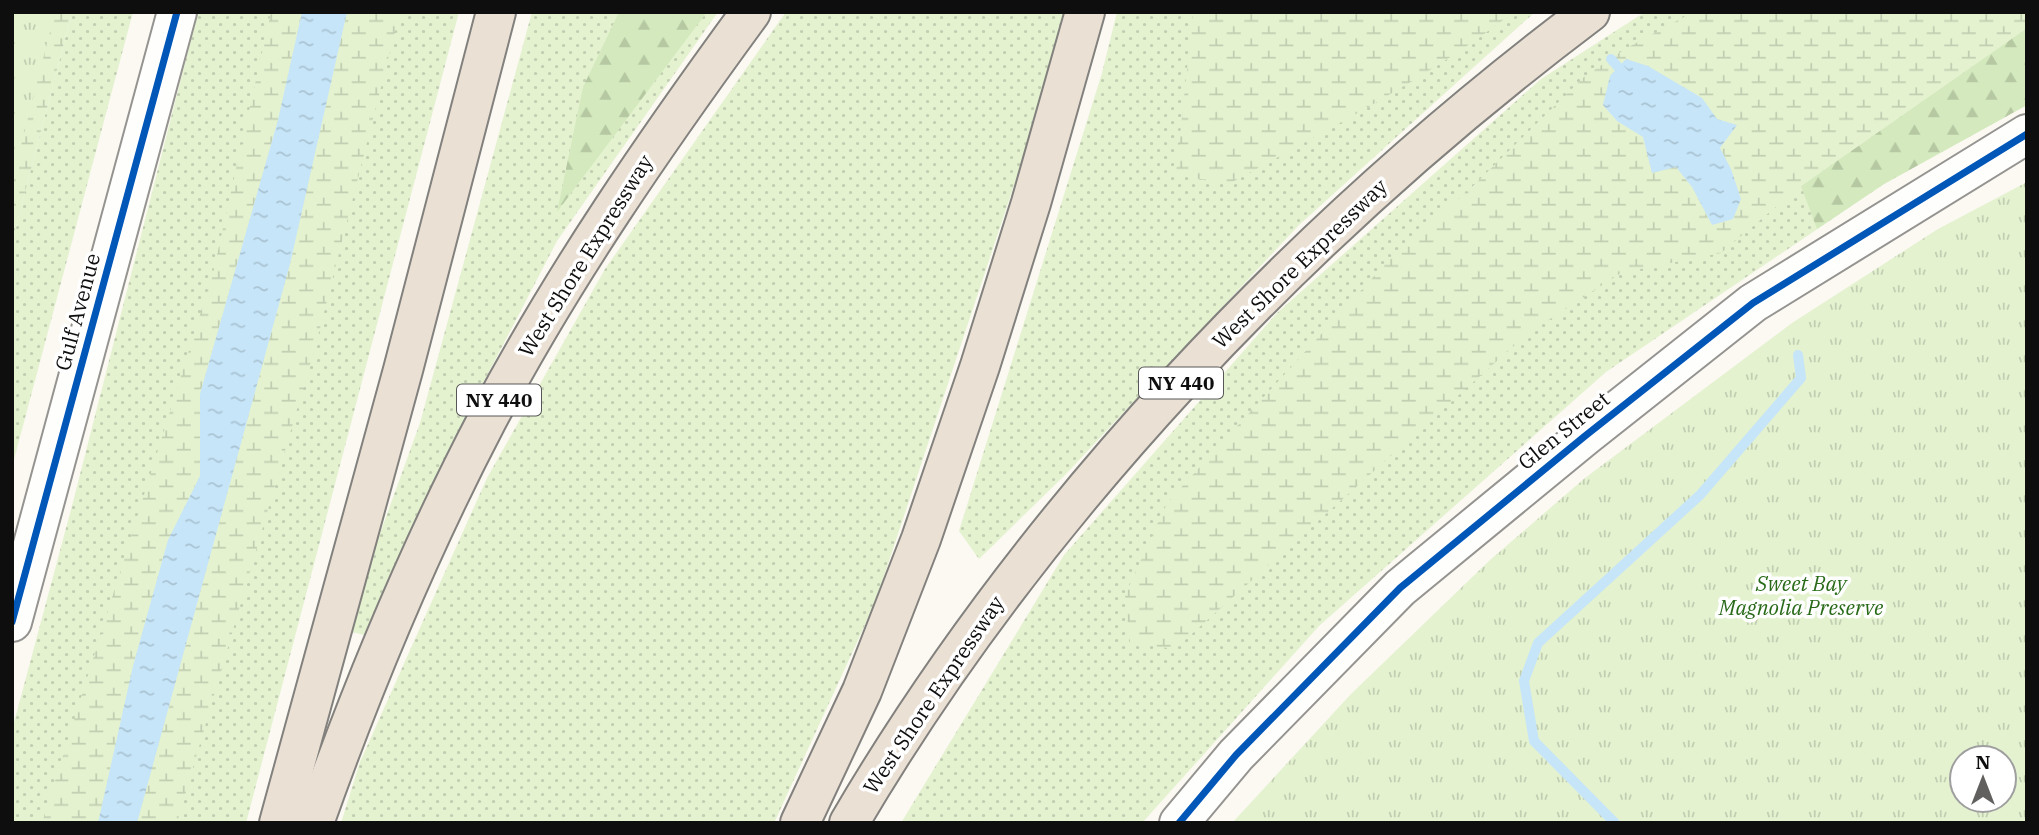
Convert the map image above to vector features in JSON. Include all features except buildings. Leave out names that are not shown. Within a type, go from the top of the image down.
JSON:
[{"type":"highway","points":[[279,823],[406,357],[496,12]]},
{"type":"highway","name":"West Shore Expressway","points":[[314,823],[373,666],[446,501],[489,418],[569,278],[631,179],[751,12]]},
{"type":"highway","points":[[800,823],[862,691],[921,539],[980,366],[1031,203],[1085,12]]},
{"type":"highway","name":"West Shore Expressway","points":[[849,823],[984,618],[1073,507],[1160,406],[1281,278],[1399,167],[1590,12]]},
{"type":"street","name":"Gulf Avenue","points":[[12,622],[177,12]]},
{"type":"street","name":"Glen Street","points":[[1179,823],[1236,755],[1400,588],[1585,436],[1753,303],[2027,134]]},
{"type":"green space","points":[[12,12],[72,12],[12,242]]},
{"type":"green space","points":[[12,12],[55,12],[12,181]]},
{"type":"green space","points":[[72,12],[133,12],[12,467],[12,242]]},
{"type":"green space","points":[[198,12],[459,12],[246,823],[12,823],[12,730]]},
{"type":"green space","points":[[271,12],[302,12],[278,120],[200,394],[200,476],[168,540],[133,666],[98,823],[42,823],[213,273]]},
{"type":"green space","points":[[347,12],[400,12],[316,344],[177,823],[137,823],[290,264]]},
{"type":"green space","points":[[532,12],[718,12],[557,241],[455,437],[364,635],[345,630],[420,423]]},
{"type":"green space","points":[[619,12],[707,12],[557,212],[583,87]]},
{"type":"green space","points":[[786,12],[1069,12],[1061,44],[875,603],[774,823],[341,823],[360,762],[487,478],[605,269]]},
{"type":"green space","points":[[1117,12],[1535,12],[1299,225],[1066,474],[979,559],[959,531],[1102,73]]},
{"type":"green space","points":[[1193,12],[1514,12],[1410,82],[1227,185],[1176,174]]},
{"type":"green space","points":[[1645,12],[2027,12],[2027,105],[1884,184],[1606,372],[1319,626],[1142,823],[901,823],[1064,555],[1277,313],[1541,79]]},
{"type":"green space","points":[[1693,12],[2027,12],[2027,28],[1801,186],[1721,253],[1621,273],[1527,334],[1175,649],[1130,643],[1125,595],[1167,503],[1387,262],[1473,186],[1584,77],[1625,49]],"holes":[[[1626,59],[1648,66],[1702,98],[1717,119],[1720,148],[1731,169],[1711,224],[1692,187],[1676,167],[1652,173],[1643,137],[1603,105],[1610,76]]]},
{"type":"green space","points":[[2027,28],[2027,105],[1884,184],[1817,229],[1801,186]]},
{"type":"green space","name":"Sweet Bay Magnolia Preserve","points":[[2027,182],[2027,823],[1232,823],[1351,694],[1490,560],[1585,478],[1792,323],[1938,229]]},
{"type":"water","points":[[302,12],[347,12],[290,264],[137,823],[98,823],[133,666],[168,540],[200,476],[200,394],[278,120]]},
{"type":"water","points":[[1626,59],[1648,66],[1702,98],[1717,119],[1737,125],[1720,148],[1731,169],[1741,199],[1733,219],[1712,225],[1692,187],[1676,167],[1652,173],[1643,137],[1617,121],[1603,105],[1610,76]]},
{"type":"waterway","points":[[1611,59],[1627,77]]},
{"type":"waterway","points":[[1615,823],[1534,741],[1524,681],[1538,643],[1700,495],[1801,378],[1798,355]]},
{"type":"cycle path","points":[[12,622],[177,12]]},
{"type":"cycle path","points":[[1179,823],[1236,755],[1400,588],[1585,436],[1753,303],[2027,134]]}]
